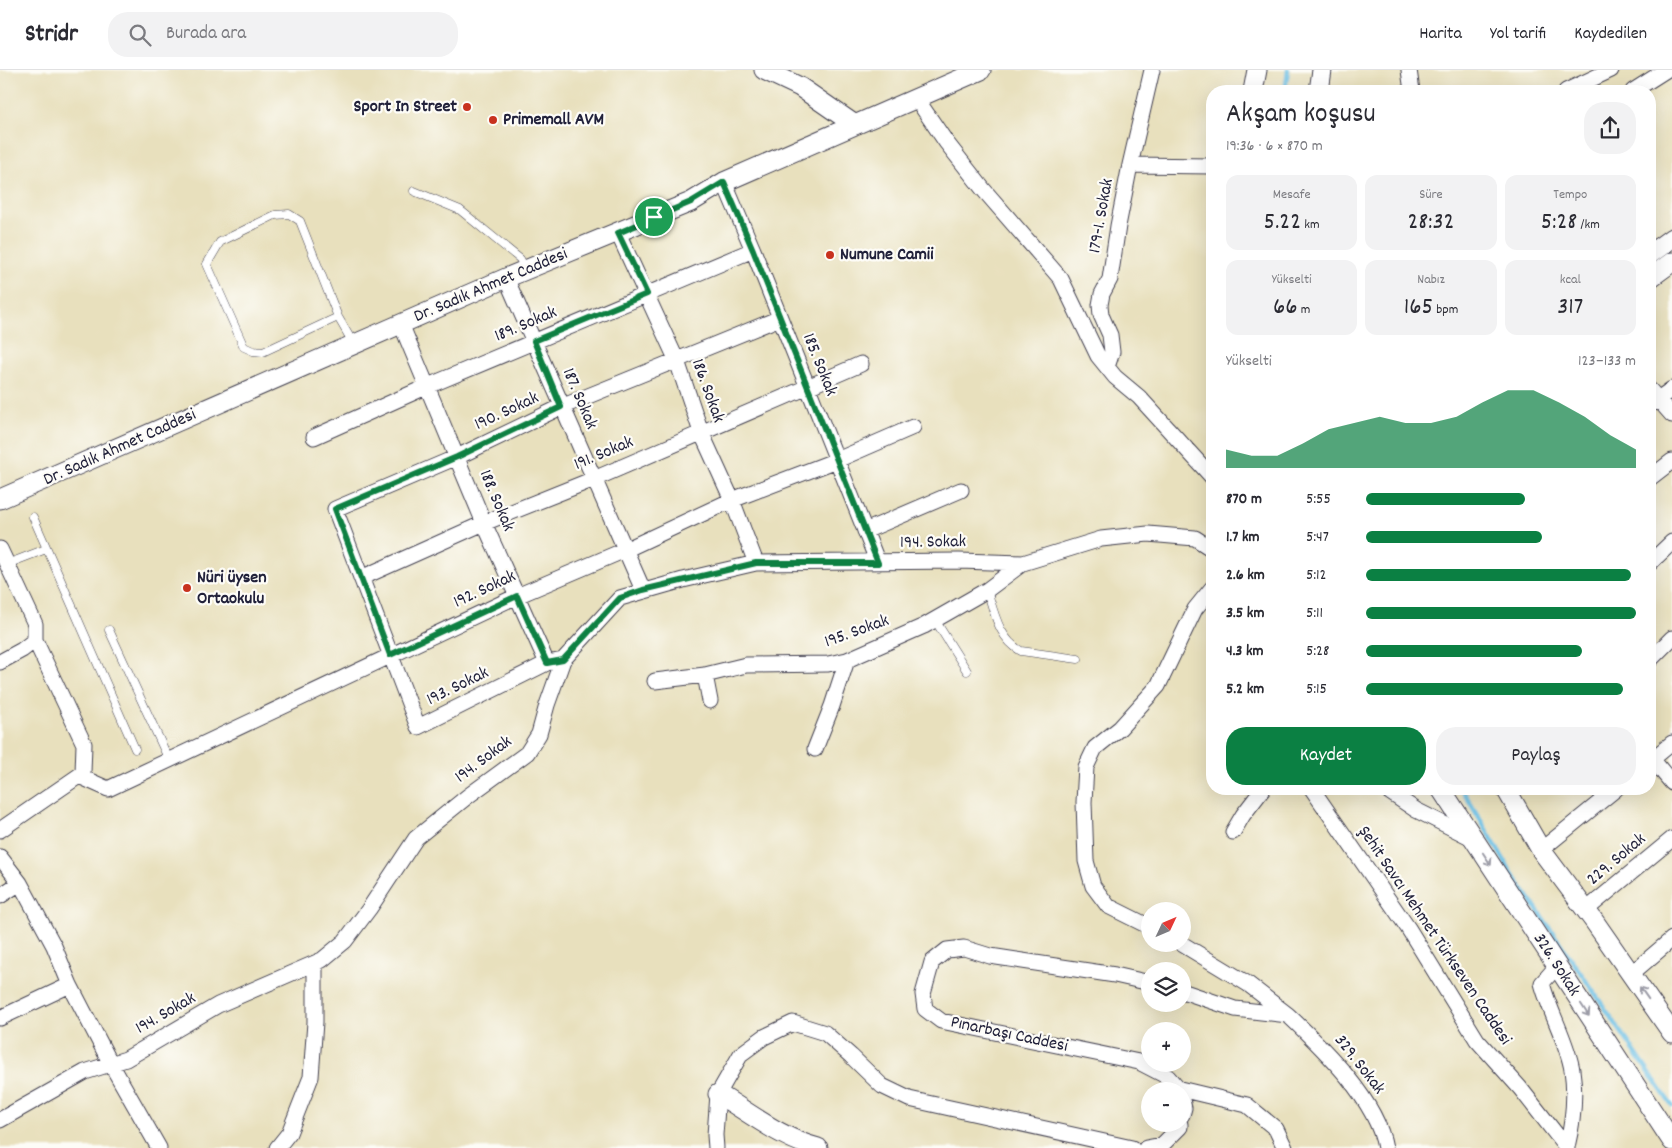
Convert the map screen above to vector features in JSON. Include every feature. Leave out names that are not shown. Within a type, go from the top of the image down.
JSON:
[{"type":"street","name":"179-1. Sokak","points":[[1107,367],[1112,352],[1110,335],[1101,315],[1100,305],[1102,294],[1110,279],[1130,164],[1152,70]]},
{"type":"street","points":[[1254,85],[1257,70]]},
{"type":"street","points":[[1319,85],[1322,70]]},
{"type":"street","points":[[1409,70],[1411,85]]},
{"type":"street","points":[[1579,85],[1611,70]]},
{"type":"street","points":[[1642,85],[1666,70]]},
{"type":"street","points":[[768,71],[800,88],[855,125]]},
{"type":"street","name":"Dr. Sadık Ahmet Caddesi","points":[[0,499],[506,278],[691,202],[724,182],[973,72]]},
{"type":"street","points":[[916,98],[946,142],[1061,279],[1098,356],[1115,377],[1139,398],[1206,471]]},
{"type":"street","points":[[1130,164],[1206,166]]},
{"type":"street","name":"185. Sokak","points":[[724,182],[878,563]]},
{"type":"street","name":"186. Sokak","points":[[618,233],[677,361],[702,432],[732,500],[756,563]]},
{"type":"street","points":[[1656,250],[1672,238]]},
{"type":"street","name":"189. Sokak","points":[[314,437],[428,386],[753,250]]},
{"type":"street","points":[[1656,274],[1672,262]]},
{"type":"street","name":"187. Sokak","points":[[506,278],[561,407],[643,590]]},
{"type":"street","name":"190. Sokak","points":[[335,509],[457,457],[561,407],[780,318]]},
{"type":"street","name":"188. Sokak","points":[[401,324],[484,523],[547,663]]},
{"type":"street","name":"191. Sokak","points":[[361,578],[484,523],[594,479],[861,364]]},
{"type":"street","points":[[1656,397],[1672,389]]},
{"type":"street","points":[[1656,401],[1672,415]]},
{"type":"street","name":"192. Sokak","points":[[79,776],[108,789],[517,596],[625,550],[732,500],[837,460],[914,427]]},
{"type":"street","points":[[1656,473],[1672,461]]},
{"type":"street","points":[[865,530],[961,490]]},
{"type":"street","name":"193. Sokak","points":[[335,509],[418,727],[547,663],[563,660]]},
{"type":"street","name":"194. Sokak","points":[[0,1120],[85,1072],[126,1059],[218,1006],[322,960],[345,941],[369,909],[416,838],[468,796],[527,753],[539,734],[563,660],[620,598],[643,590],[756,563],[959,561],[1023,563],[1101,539],[1148,534],[1195,538],[1206,546]]},
{"type":"street","points":[[1656,557],[1672,542]]},
{"type":"street","points":[[0,549],[35,624],[35,640],[84,744],[83,773],[0,830]]},
{"type":"street","name":"195. Sokak","points":[[655,681],[705,675],[746,665],[828,664],[847,660],[935,620],[987,590],[1023,563]]},
{"type":"street","points":[[1141,922],[1108,906],[1093,886],[1086,862],[1084,802],[1086,767],[1095,748],[1120,728],[1158,686],[1195,609],[1206,595]]},
{"type":"street","points":[[1656,654],[1672,638]]},
{"type":"street","points":[[0,662],[22,650],[35,640]]},
{"type":"street","points":[[815,748],[832,706],[847,660]]},
{"type":"street","points":[[705,675],[710,701]]},
{"type":"street","points":[[1656,756],[1672,742]]},
{"type":"street","points":[[1656,765],[1672,783]]},
{"type":"street","points":[[1233,832],[1258,795]]},
{"type":"street","name":"Şehit Savcı Mehmet Türkseven Caddesi","points":[[1316,795],[1408,928],[1478,1040],[1520,1088],[1567,1148]]},
{"type":"street","points":[[1394,795],[1416,810],[1474,839]]},
{"type":"street","name":"326. Sokak","points":[[1445,795],[1672,1141]]},
{"type":"street","points":[[1513,795],[1541,850],[1586,910],[1672,1034]]},
{"type":"street","points":[[1541,850],[1609,795]]},
{"type":"street","name":"229. Sokak","points":[[1586,910],[1672,839]]},
{"type":"street","points":[[0,857],[20,883],[54,946],[70,985],[111,1064],[159,1148]]},
{"type":"street","points":[[0,896],[20,883]]},
{"type":"street","points":[[1631,974],[1672,938]]},
{"type":"street","name":"Pınarbaşı Caddesi","points":[[1141,982],[1115,975],[990,956],[964,948],[947,950],[932,962],[923,994],[925,1009],[941,1021],[1139,1062],[1168,1077],[1172,1082]]},
{"type":"street","points":[[1191,949],[1248,984],[1288,1015]]},
{"type":"street","points":[[277,1148],[289,1133],[311,1077],[315,1022],[315,963]]},
{"type":"street","points":[[1557,966],[1542,983],[1572,1070],[1573,1123],[1567,1148]]},
{"type":"street","points":[[0,1018],[70,985]]},
{"type":"street","points":[[1191,994],[1235,1009],[1288,1015]]},
{"type":"street","name":"329. Sokak","points":[[1288,1015],[1326,1052],[1367,1102],[1383,1137],[1385,1148]]},
{"type":"street","points":[[716,1148],[718,1094],[741,1054],[764,1037],[793,1024],[824,1033],[882,1086],[909,1099],[1132,1148]]},
{"type":"street","points":[[718,1094],[796,1141],[818,1148]]},
{"type":"street","points":[[1191,1095],[1247,1105],[1276,1129],[1284,1148]]},
{"type":"street","points":[[1146,1148],[1164,1146],[1176,1132]]},
{"type":"lane","points":[[414,191],[460,210],[520,259],[526,270]]},
{"type":"lane","points":[[338,317],[263,352],[253,352],[244,347],[207,264],[220,242],[275,216],[289,214],[300,221],[338,317],[354,345]]},
{"type":"lane","points":[[33,516],[135,749]]},
{"type":"lane","points":[[7,564],[46,549]]},
{"type":"lane","points":[[987,590],[1002,632],[1016,648],[1021,651],[1078,659]]},
{"type":"lane","points":[[935,620],[967,671]]},
{"type":"lane","points":[[109,630],[169,760]]},
{"type":"waterway","points":[[1286,85],[1288,70]]},
{"type":"waterway","points":[[1466,795],[1510,870],[1672,1106]]},
{"type":"place","name":"Sport In Street","points":[[467,107]]},
{"type":"place","name":"Primemall AVM","points":[[493,120]]},
{"type":"place","name":"Numune Camii","points":[[830,255]]},
{"type":"place","name":"Nüri üysen Ortaokulu","points":[[187,588]]},
{"type":"route","points":[[724,182],[878,563],[756,563],[643,590],[620,598],[563,660],[547,663],[517,596],[390,655],[335,509],[457,457],[561,407],[534,341],[647,294],[618,233],[654,217],[691,202],[724,182]]}]
